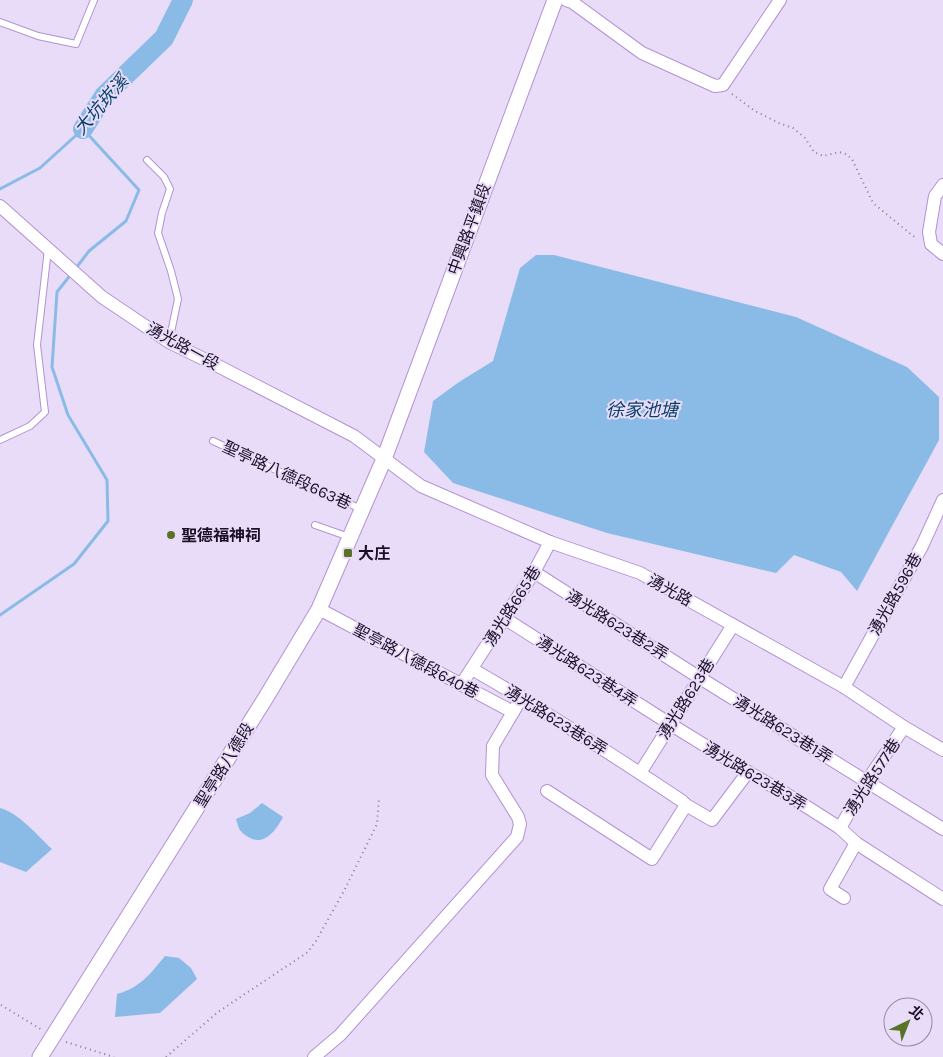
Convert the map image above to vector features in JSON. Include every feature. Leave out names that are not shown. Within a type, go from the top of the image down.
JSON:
[{"type":"street","name":"中興路平鎮段","points":[[384,459],[555,0]]},
{"type":"street","points":[[573,1],[642,53],[715,86],[723,85],[780,0]]},
{"type":"street","points":[[943,185],[935,196],[929,232],[931,244],[943,254]]},
{"type":"street","name":"湧光路一段","points":[[0,206],[102,297],[169,342],[354,436],[384,459]]},
{"type":"street","name":"聖亭路八德段","points":[[40,1057],[265,700],[318,609],[384,459]]},
{"type":"street","name":"湧光路","points":[[384,459],[421,486],[550,542],[640,572],[844,687],[904,727],[943,750]]},
{"type":"street","name":"湧光路596巷","points":[[844,687],[922,546],[943,500]]},
{"type":"street","name":"湧光路665巷","points":[[461,685],[534,572],[550,542]]},
{"type":"street","name":"湧光路623巷2弄","points":[[534,572],[700,678]]},
{"type":"street","name":"聖亭路八德段640巷","points":[[318,609],[513,712]]},
{"type":"street","name":"湧光路623巷4弄","points":[[504,618],[670,724]]},
{"type":"street","name":"湧光路623巷","points":[[640,772],[734,625]]},
{"type":"street","name":"湧光路623巷6弄","points":[[472,668],[640,772],[686,805],[712,820],[748,772]]},
{"type":"street","name":"湧光路623巷1弄","points":[[700,678],[943,829]]},
{"type":"street","points":[[314,1057],[340,1035],[517,837],[520,824],[518,817],[492,775],[494,746],[522,698]]},
{"type":"street","name":"湧光路623巷3弄","points":[[670,724],[840,828],[856,843],[943,899]]},
{"type":"street","name":"湧光路577巷","points":[[840,828],[867,781],[904,727]]},
{"type":"street","points":[[547,791],[652,859],[686,805]]},
{"type":"street","points":[[844,898],[830,889],[856,843]]},
{"type":"lane","points":[[0,22],[38,36],[76,44],[94,0]]},
{"type":"lane","points":[[147,160],[164,177],[170,189],[158,233],[178,299],[169,342]]},
{"type":"lane","points":[[0,440],[30,426],[45,412],[37,345],[48,249]]},
{"type":"lane","name":"聖亭路八德段663巷","points":[[213,441],[361,509]]},
{"type":"lane","points":[[315,525],[350,538]]},
{"type":"path","points":[[723,85],[730,94],[755,111],[793,128],[805,138],[814,152],[823,156],[838,152],[846,154],[852,160],[873,203],[913,236],[931,244]]},
{"type":"path","points":[[166,1057],[218,1012],[308,952],[345,889],[377,824],[379,798]]},
{"type":"path","points":[[1,1005],[52,1037],[114,1057]]},
{"type":"water","name":"徐家池塘","points":[[536,255],[554,255],[796,317],[907,367],[939,397],[939,440],[857,591],[841,572],[794,555],[776,573],[607,533],[453,483],[424,452],[433,401],[493,361],[520,268]]},
{"type":"water","points":[[262,803],[283,817],[270,835],[261,840],[255,840],[242,832],[236,819],[250,813]]},
{"type":"water","points":[[0,808],[21,819],[52,849],[26,872],[0,862]]},
{"type":"water","points":[[165,956],[179,958],[191,968],[197,979],[160,1013],[115,1017],[117,994],[139,984]]},
{"type":"waterway","name":"大坑崁溪","points":[[83,129],[104,96],[164,38],[183,0]]},
{"type":"waterway","points":[[0,189],[40,168],[83,129],[139,190],[126,221],[89,251],[76,268]]},
{"type":"waterway","points":[[0,615],[74,564],[108,521],[107,480],[68,415],[52,367],[57,292],[72,273]]},
{"type":"place","name":"聖德福神祠","points":[[171,535]]},
{"type":"place","name":"大庄","points":[[348,553]]}]
